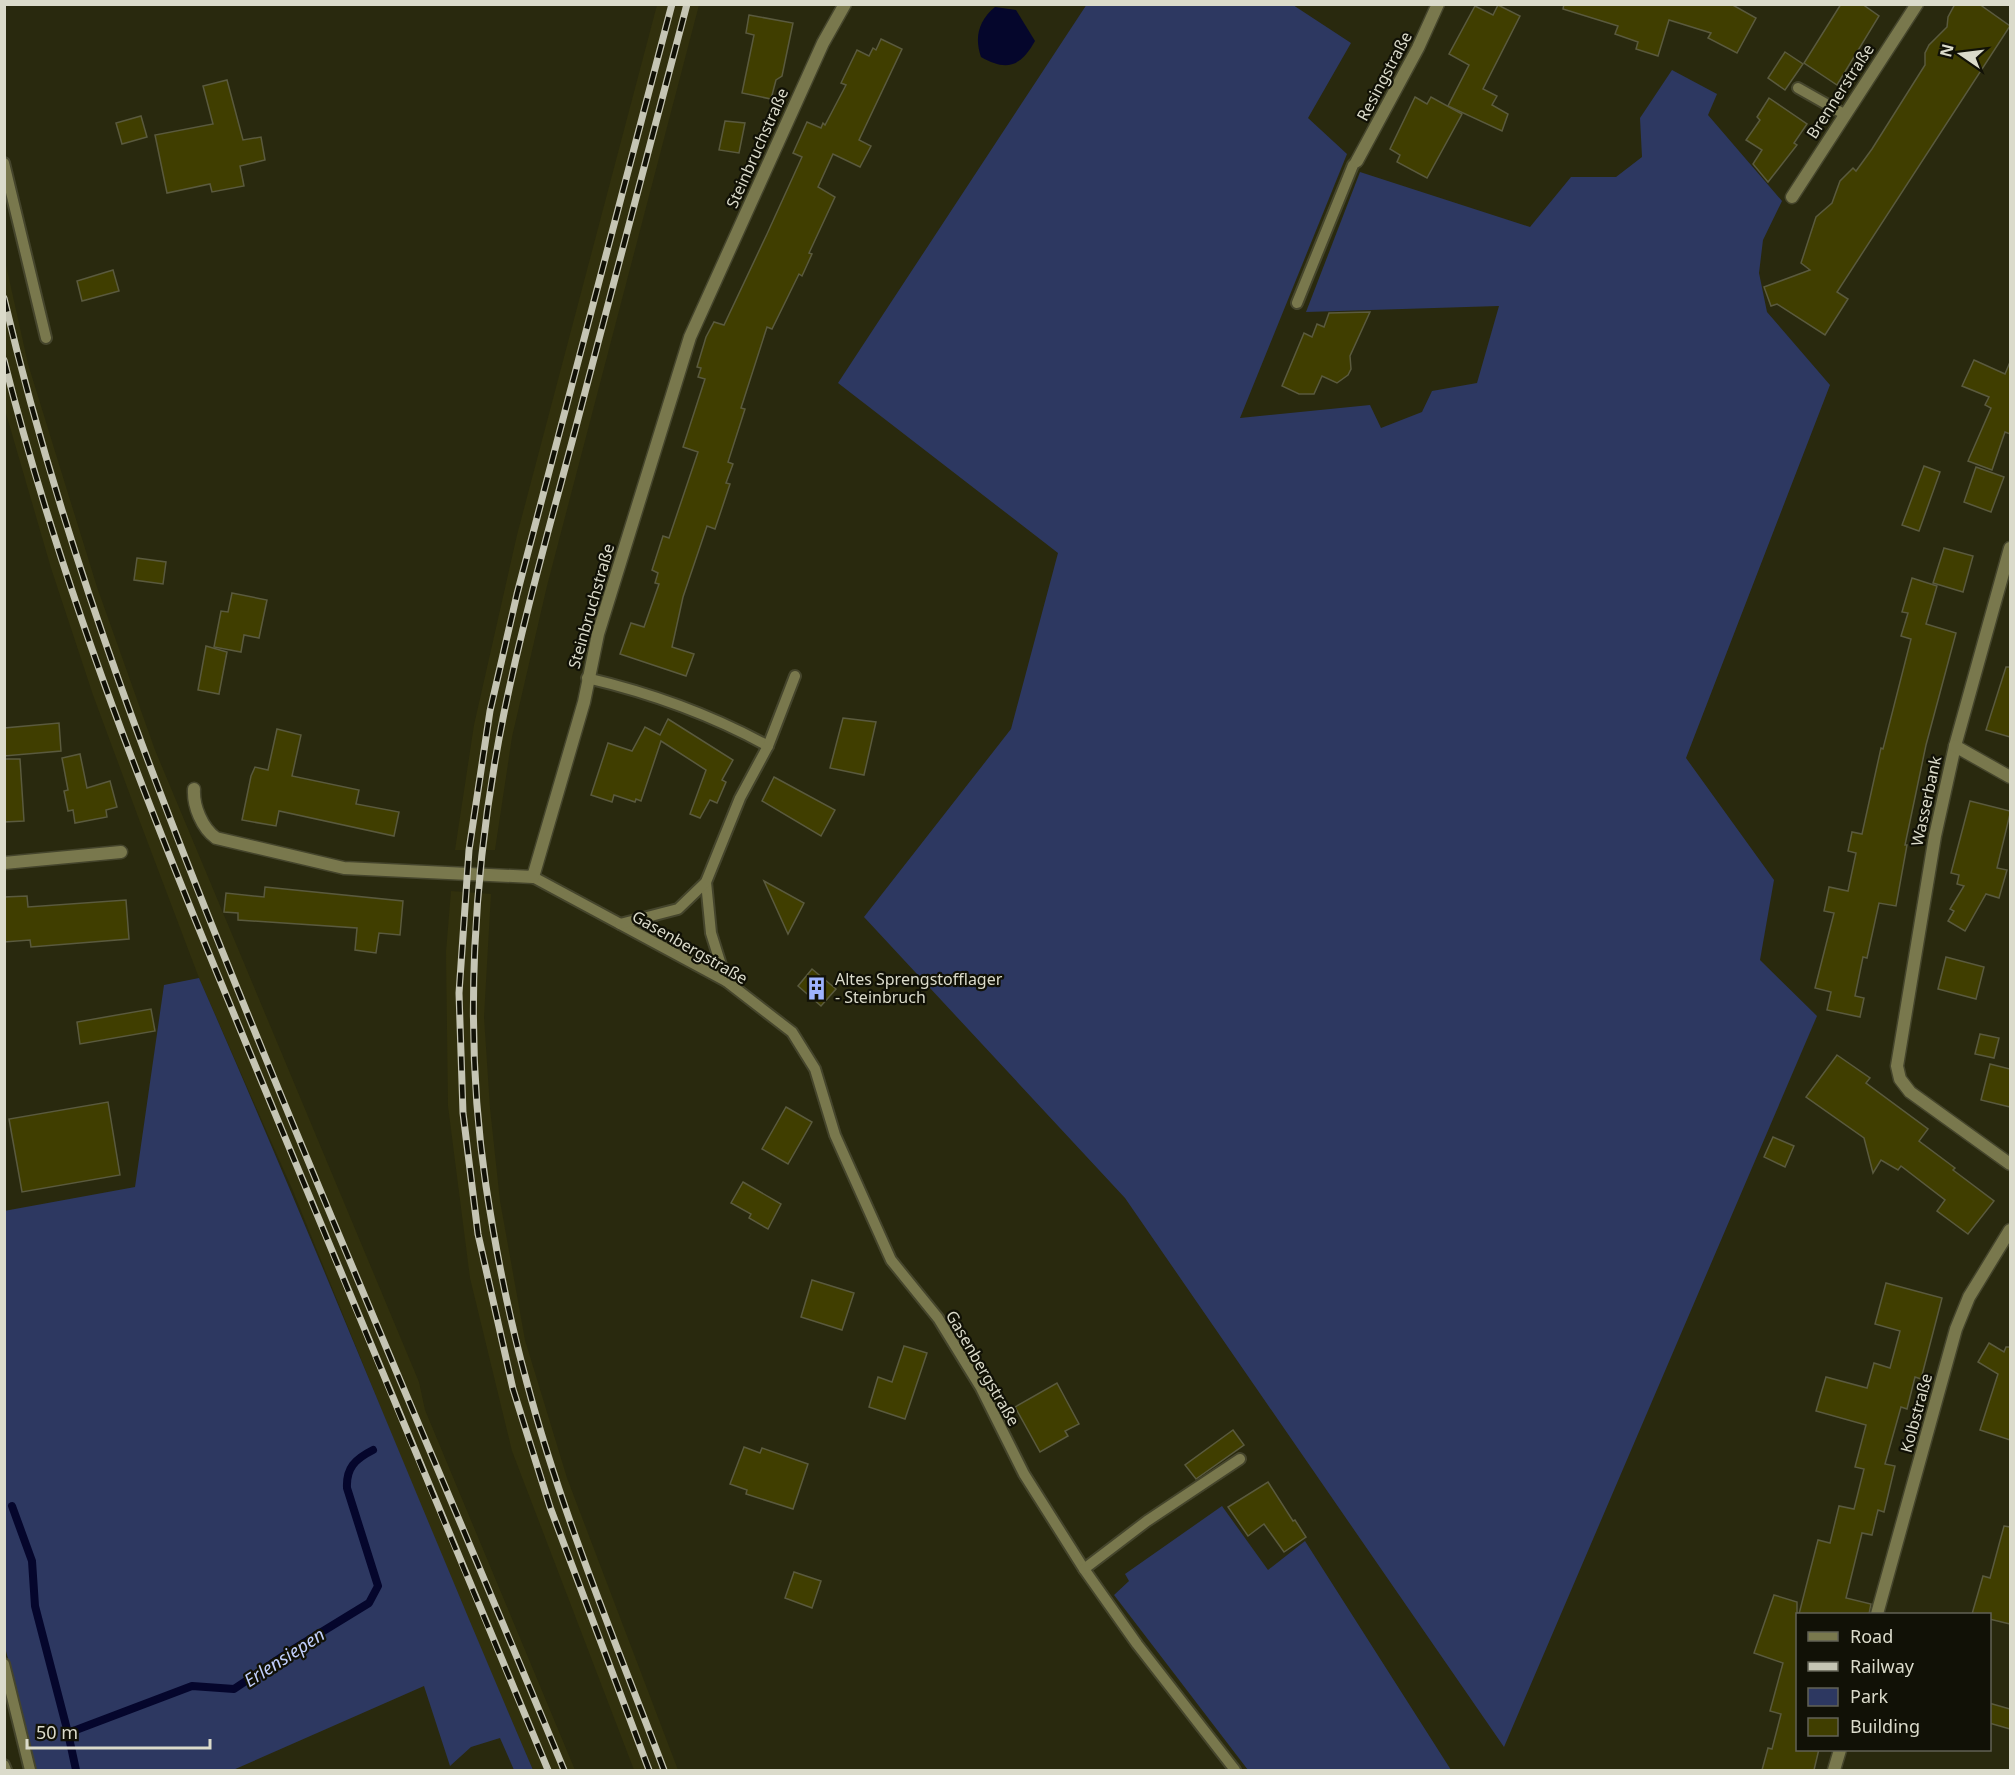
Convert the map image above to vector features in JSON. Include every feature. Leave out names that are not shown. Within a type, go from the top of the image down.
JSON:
[{"type":"street","name":"Steinbruchstraße","points":[[533,877],[584,702],[587,678],[652,454],[690,337],[823,42],[845,4]]},
{"type":"street","name":"Resingstraße","points":[[1357,161],[1418,48],[1438,4]]},
{"type":"street","name":"Brennerstraße","points":[[1792,196],[1917,4]]},
{"type":"street","name":"Wasserbank","points":[[2010,548],[1955,746],[1920,917],[1898,1066],[1900,1079],[1910,1092],[2010,1164]]},
{"type":"street","points":[[1955,746],[2010,777]]},
{"type":"street","points":[[194,789],[194,800],[207,831],[216,838],[285,856],[344,868],[533,877]]},
{"type":"street","points":[[4,863],[121,852]]},
{"type":"street","name":"Kolbstraße","points":[[1877,1613],[1956,1329],[1969,1297],[2010,1230]]},
{"type":"street","points":[[1834,1770],[1839,1751]]},
{"type":"lane","points":[[1798,88],[1844,114]]},
{"type":"lane","points":[[1297,303],[1353,165],[1357,161]]},
{"type":"lane","points":[[4,163],[46,338]]},
{"type":"lane","points":[[620,924],[678,909],[706,882],[741,798],[768,746],[795,676]]},
{"type":"lane","points":[[587,678],[678,704],[723,721],[768,746]]},
{"type":"lane","name":"Gasenbergstraße","points":[[533,877],[726,981],[792,1032],[815,1069],[835,1135],[891,1260],[938,1318],[981,1388],[1024,1474],[1084,1569],[1137,1644],[1235,1770]]},
{"type":"lane","points":[[706,882],[711,933],[726,981]]},
{"type":"lane","points":[[1084,1569],[1147,1521],[1240,1459]]},
{"type":"lane","points":[[4,1664],[30,1770]]},
{"type":"lane","points":[[4,1765],[6,1770]]},
{"type":"shaded area","points":[[657,5],[699,5],[547,586],[512,737],[495,850],[455,850],[474,725],[517,535]]},
{"type":"shaded area","points":[[995,7],[1016,10],[1035,41],[1019,61],[1012,64],[998,64],[981,57],[978,43],[979,29],[985,17]]},
{"type":"shaded area","points":[[4,256],[28,364],[97,587],[155,750],[419,1382],[425,1410],[575,1770],[533,1770],[439,1552],[293,1191],[199,978],[140,822],[93,695],[51,568],[5,410]]},
{"type":"shaded area","points":[[451,891],[491,894],[484,1017],[490,1108],[500,1201],[525,1340],[567,1478],[678,1770],[634,1770],[512,1451],[470,1278],[448,1106],[446,952]]},
{"type":"green space","points":[[1087,4],[1293,5],[1351,43],[1308,118],[1347,154],[1240,418],[1370,405],[1381,428],[1422,412],[1432,391],[1477,383],[1499,306],[1306,312],[1360,172],[1530,227],[1571,177],[1616,177],[1642,157],[1640,118],[1672,70],[1717,94],[1708,115],[1782,201],[1763,240],[1759,273],[1767,312],[1830,385],[1686,758],[1774,880],[1760,960],[1817,1016],[1504,1747],[1125,1198],[864,917],[1011,729],[1058,553],[838,383]]},
{"type":"green space","points":[[199,978],[533,1770],[514,1770],[500,1738],[471,1747],[450,1766],[424,1686],[233,1770],[36,1770],[5,1647],[4,1211],[135,1187],[164,985]]},
{"type":"green space","points":[[1222,1506],[1268,1570],[1305,1541],[1451,1770],[1248,1770],[1114,1595],[1129,1581],[1125,1574]]},
{"type":"building","points":[[1564,4],[1731,4],[1756,18],[1737,53],[1708,38],[1711,33],[1669,20],[1658,56],[1636,49],[1638,42],[1615,34],[1618,26],[1563,9]]},
{"type":"building","points":[[1841,4],[1862,4],[1879,16],[1837,85],[1804,63]]},
{"type":"building","points":[[1955,4],[1979,4],[2010,26],[1837,292],[1848,299],[1825,335],[1777,304],[1771,306],[1764,287],[1810,270],[1801,263],[1816,217],[1832,203],[1840,181],[1853,168],[1856,171],[1872,149],[1925,65],[1925,53],[1929,45],[1947,27],[1948,17]]},
{"type":"building","points":[[1498,5],[1520,16],[1483,89],[1497,96],[1492,105],[1508,114],[1502,131],[1448,106],[1469,65],[1449,54],[1475,6],[1493,15]]},
{"type":"building","points":[[749,15],[793,23],[782,76],[776,80],[771,99],[742,93],[754,35],[746,33]]},
{"type":"building","points":[[881,39],[902,49],[859,140],[871,146],[860,167],[833,154],[818,187],[835,197],[809,253],[812,254],[802,276],[799,274],[772,329],[767,327],[741,408],[745,409],[728,462],[733,464],[726,483],[730,484],[715,529],[707,526],[683,597],[672,647],[694,654],[686,676],[620,654],[631,623],[644,627],[659,584],[655,583],[658,573],[652,570],[663,536],[669,538],[698,452],[683,447],[705,379],[698,377],[701,368],[697,367],[706,337],[714,322],[724,325],[767,234],[802,157],[793,153],[807,122],[821,128],[823,123],[825,125],[846,85],[841,83],[857,50],[869,56],[873,48],[876,50]]},
{"type":"building","points":[[1785,52],[1803,64],[1785,90],[1768,78]]},
{"type":"building","points":[[227,80],[243,140],[261,137],[265,160],[240,166],[244,186],[212,192],[210,184],[167,193],[155,135],[213,124],[203,86]]},
{"type":"building","points":[[1415,97],[1427,104],[1431,97],[1462,114],[1427,178],[1397,162],[1400,155],[1390,149]]},
{"type":"building","points":[[1769,98],[1807,124],[1794,143],[1797,145],[1768,182],[1753,164],[1762,150],[1746,140],[1760,120],[1757,117]]},
{"type":"building","points":[[141,116],[147,137],[122,144],[116,123]]},
{"type":"building","points":[[725,121],[745,123],[739,153],[719,150]]},
{"type":"building","points":[[113,270],[119,291],[82,301],[77,281]]},
{"type":"building","points":[[1370,312],[1350,356],[1351,369],[1348,375],[1337,383],[1322,376],[1314,394],[1299,394],[1282,386],[1304,333],[1312,337],[1317,324],[1324,327],[1329,313]]},
{"type":"building","points":[[1974,360],[2005,374],[2010,362],[2010,434],[2005,432],[1992,470],[1968,461],[1991,408],[1985,405],[1989,397],[1962,386]]},
{"type":"building","points":[[1924,466],[1940,472],[1919,531],[1902,525]]},
{"type":"building","points":[[1976,467],[2004,477],[1991,512],[1964,502]]},
{"type":"building","points":[[1944,548],[1973,556],[1963,592],[1933,583]]},
{"type":"building","points":[[137,558],[166,562],[163,584],[134,580]]},
{"type":"building","points":[[1912,578],[1937,586],[1926,624],[1956,633],[1926,745],[1905,845],[1907,845],[1896,906],[1879,903],[1867,958],[1863,957],[1855,996],[1864,998],[1860,1017],[1827,1010],[1831,992],[1815,988],[1834,913],[1824,911],[1829,887],[1848,891],[1856,853],[1848,851],[1852,832],[1862,834],[1881,748],[1883,749],[1911,639],[1901,636],[1908,613],[1902,612]]},
{"type":"building","points":[[232,593],[267,600],[259,638],[244,635],[241,652],[214,647],[221,611],[228,612]]},
{"type":"building","points":[[206,646],[227,652],[219,694],[198,690]]},
{"type":"building","points":[[2006,667],[2010,667],[2010,737],[1986,730]]},
{"type":"building","points":[[843,718],[876,722],[864,775],[830,768]]},
{"type":"building","points":[[668,719],[733,760],[722,780],[726,782],[717,803],[710,800],[700,818],[690,814],[706,770],[661,741],[641,801],[636,799],[635,802],[614,795],[612,802],[591,795],[608,743],[632,751],[645,727],[660,735]]},
{"type":"building","points":[[59,723],[61,751],[4,756],[4,728]]},
{"type":"building","points":[[277,729],[301,735],[292,776],[359,790],[356,804],[399,812],[394,836],[279,811],[276,826],[242,820],[251,776],[255,767],[268,770]]},
{"type":"building","points":[[80,754],[87,788],[110,781],[117,807],[106,810],[107,817],[75,823],[73,810],[68,811],[64,791],[68,790],[62,758]]},
{"type":"building","points":[[4,759],[20,759],[24,821],[4,822]]},
{"type":"building","points":[[774,777],[835,810],[821,836],[762,801]]},
{"type":"building","points":[[1970,801],[2010,811],[2010,814],[1997,868],[2007,870],[1999,898],[1986,894],[1965,931],[1948,921],[1954,911],[1950,909],[1964,886],[1957,884],[1959,875],[1951,873]]},
{"type":"building","points":[[764,881],[804,903],[788,934]]},
{"type":"building","points":[[265,887],[403,901],[400,935],[379,933],[376,953],[355,950],[357,928],[238,920],[238,913],[224,912],[226,893],[264,897]]},
{"type":"building","points":[[27,896],[28,907],[126,900],[129,939],[31,947],[30,940],[4,942],[4,897]]},
{"type":"building","points":[[1946,957],[1984,967],[1976,999],[1938,989]]},
{"type":"building","name":"Altes Sprengstofflager - Steinbruch","points":[[812,969],[836,989],[821,1006],[798,986]]},
{"type":"building","points":[[151,1009],[155,1031],[80,1044],[77,1022]]},
{"type":"building","points":[[1980,1034],[1999,1038],[1994,1058],[1975,1054]]},
{"type":"building","points":[[1837,1055],[1870,1078],[1866,1083],[1928,1129],[1919,1141],[1994,1201],[1968,1234],[1937,1211],[1945,1200],[1901,1166],[1898,1170],[1881,1160],[1873,1173],[1864,1138],[1806,1097]]},
{"type":"building","points":[[1990,1064],[2010,1069],[2010,1107],[1981,1100]]},
{"type":"building","points":[[108,1102],[120,1175],[22,1192],[9,1119]]},
{"type":"building","points":[[786,1107],[812,1122],[788,1164],[762,1149]]},
{"type":"building","points":[[1773,1137],[1794,1146],[1785,1167],[1764,1157]]},
{"type":"building","points":[[743,1182],[781,1204],[768,1229],[749,1218],[751,1214],[731,1203]]},
{"type":"building","points":[[812,1280],[854,1293],[842,1330],[801,1317]]},
{"type":"building","points":[[1886,1283],[1942,1298],[1921,1379],[1915,1377],[1907,1409],[1901,1407],[1885,1464],[1895,1466],[1884,1512],[1878,1510],[1872,1535],[1862,1533],[1846,1598],[1871,1604],[1869,1613],[1799,1613],[1818,1540],[1830,1543],[1839,1506],[1854,1509],[1864,1469],[1855,1467],[1866,1425],[1816,1411],[1826,1377],[1867,1388],[1874,1363],[1890,1368],[1900,1331],[1875,1324]]},
{"type":"building","points":[[1989,1343],[2004,1352],[2006,1347],[2010,1347],[2010,1440],[1980,1430],[1998,1374],[1978,1362]]},
{"type":"building","points":[[904,1346],[927,1353],[905,1419],[869,1407],[878,1377],[892,1382]]},
{"type":"building","points":[[1057,1383],[1079,1424],[1065,1431],[1068,1436],[1040,1452],[1015,1407]]},
{"type":"building","points":[[1233,1430],[1244,1445],[1196,1479],[1185,1465]]},
{"type":"building","points":[[744,1447],[760,1453],[762,1448],[808,1464],[793,1509],[746,1494],[747,1490],[730,1484]]},
{"type":"building","points":[[1268,1482],[1306,1537],[1284,1552],[1264,1524],[1248,1536],[1228,1507]]},
{"type":"building","points":[[2004,1526],[2010,1527],[2010,1624],[1991,1619],[1991,1613],[1972,1613],[1983,1576],[1990,1578]]},
{"type":"building","points":[[794,1572],[821,1581],[812,1608],[785,1598]]},
{"type":"building","points":[[1774,1595],[1797,1602],[1796,1751],[1819,1751],[1814,1770],[1762,1770],[1768,1748],[1772,1749],[1781,1714],[1770,1711],[1783,1663],[1754,1653]]},
{"type":"building","points":[[1991,1704],[2010,1709],[2010,1729],[1991,1724]]},
{"type":"waterway","name":"Erlensiepen","points":[[76,1770],[68,1733],[192,1686],[234,1689],[369,1603],[378,1586],[347,1488],[347,1481],[353,1465],[373,1450]]},
{"type":"waterway","points":[[12,1506],[32,1561],[35,1606],[68,1733]]},
{"type":"railway","points":[[649,1770],[550,1507],[513,1389],[478,1234],[463,1113],[459,993],[469,850],[490,711],[517,594],[672,4]]},
{"type":"railway","points":[[664,1770],[573,1530],[520,1359],[503,1285],[486,1186],[479,1127],[473,1009],[479,889],[485,830],[504,713],[519,644],[687,4]]},
{"type":"railway","points":[[4,298],[56,491],[86,587],[153,775],[226,962],[301,1144],[564,1770]]},
{"type":"railway","points":[[4,360],[59,552],[91,647],[161,834],[548,1770]]},
{"type":"place","name":"Altes Sprengstofflager - Steinbruch","points":[[817,988]]}]
